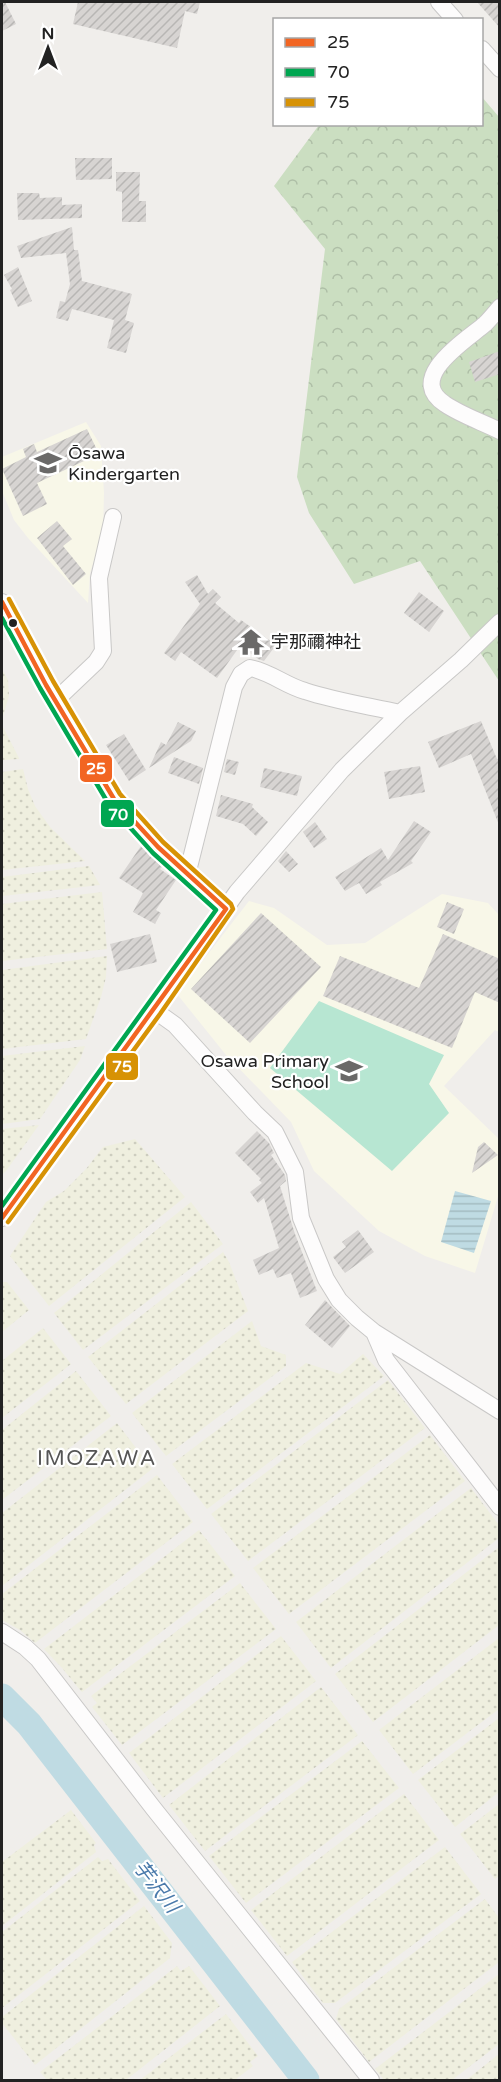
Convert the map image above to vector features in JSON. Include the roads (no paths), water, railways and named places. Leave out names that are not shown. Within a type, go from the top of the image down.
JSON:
[{"type":"street","points":[[441,2],[453,18]]},
{"type":"street","points":[[483,50],[500,69]]},
{"type":"street","points":[[500,307],[488,322],[445,357],[433,373],[431,382],[435,393],[444,404],[500,431]]},
{"type":"street","points":[[55,701],[96,662],[103,651],[99,578],[112,517]]},
{"type":"street","points":[[2,602],[55,701],[119,805],[150,840],[226,909]]},
{"type":"street","points":[[2,1218],[237,892],[342,770],[400,713],[461,660],[500,622]]},
{"type":"street","points":[[187,875],[234,687],[241,674],[250,668],[266,671],[280,681],[304,691],[400,713]]},
{"type":"street","points":[[154,1010],[175,1025],[275,1132],[295,1172],[301,1218],[326,1279],[339,1299],[374,1332],[500,1410]]},
{"type":"street","points":[[374,1332],[386,1360],[500,1507]]},
{"type":"street","points":[[2,1632],[38,1659],[154,1809],[371,2080]]},
{"type":"water","points":[[455,1191],[491,1201],[474,1253],[441,1242]]},
{"type":"waterway","name":"芋沢川","points":[[2,1697],[29,1724],[306,2080]]},
{"type":"place","name":"Ōsawa Kindergarten","points":[[48,463]]},
{"type":"place","name":"宇那禰神社","points":[[251,642]]},
{"type":"place","name":"Osawa Primary School","points":[[349,1071]]},
{"type":"district","name":"IMOZAWA","points":[[97,1458]]}]
